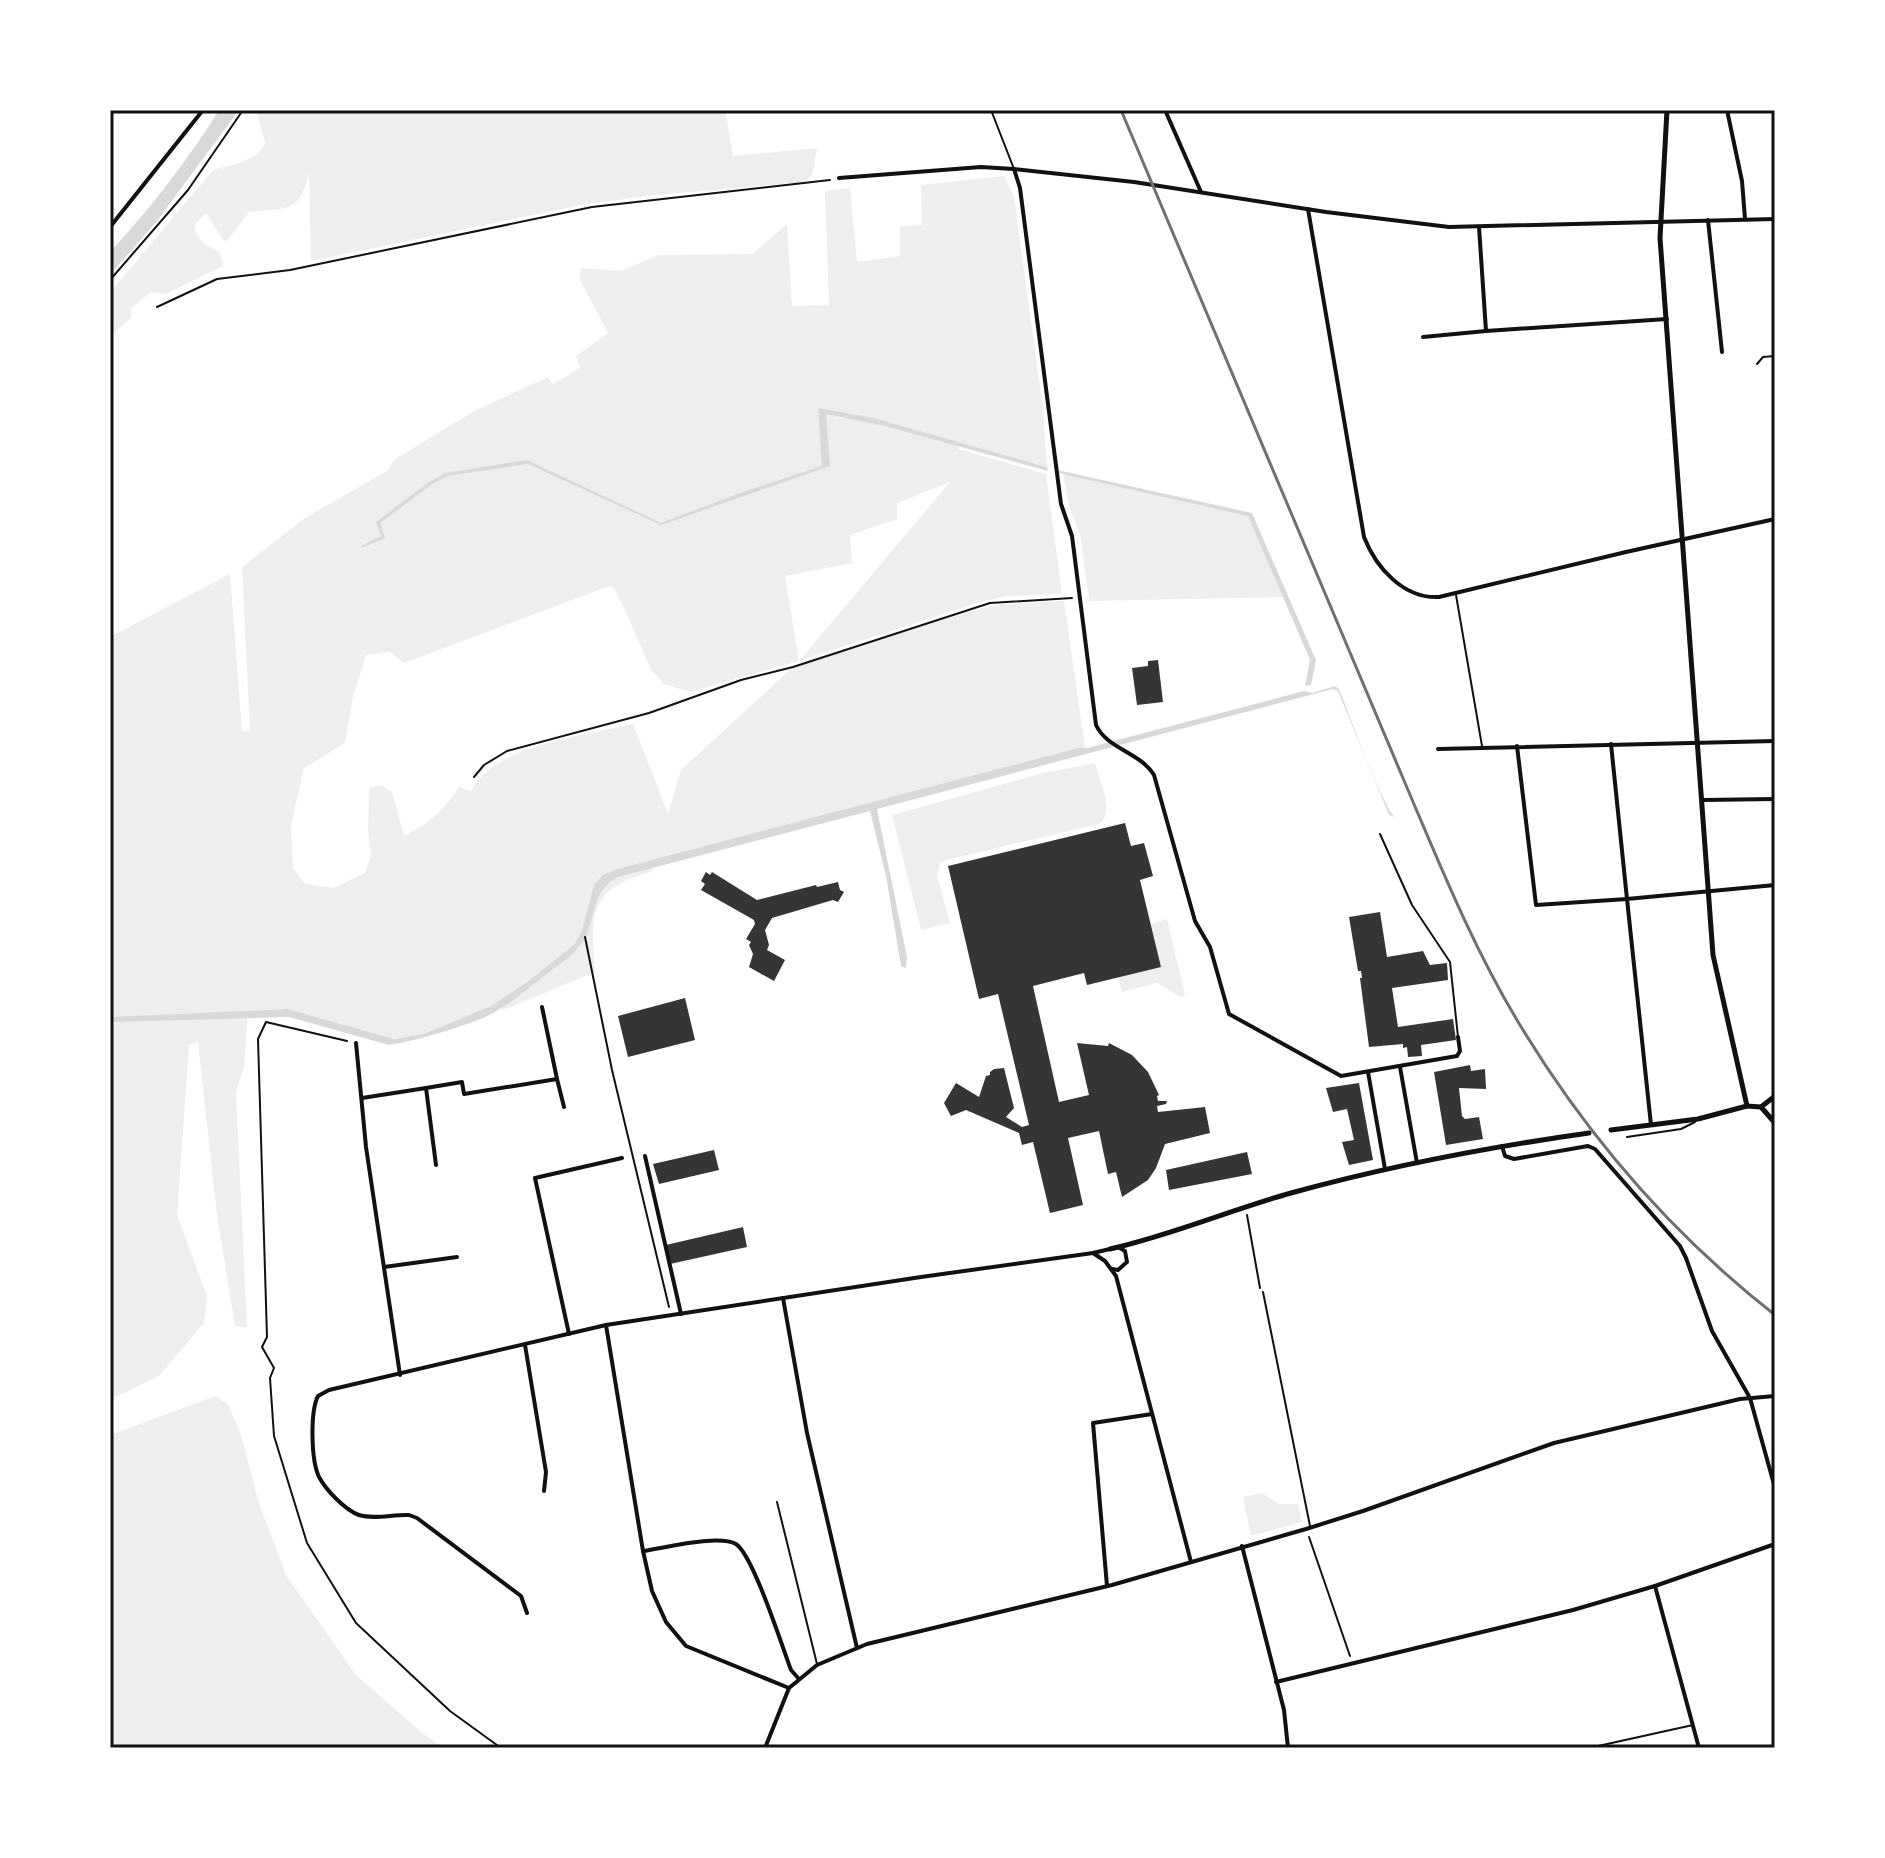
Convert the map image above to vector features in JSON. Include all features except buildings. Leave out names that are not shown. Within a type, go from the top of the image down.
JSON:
[{"type":"street","points":[[110,227],[129,207],[203,110]]},
{"type":"street","points":[[1165,110],[1201,192]]},
{"type":"street","points":[[1667,110],[1660,222],[1709,891],[1716,973],[1747,1106]]},
{"type":"street","points":[[1727,110],[1742,181],[1745,219]]},
{"type":"street","points":[[839,178],[981,167],[1014,169],[1134,182],[1449,227],[1775,219]]},
{"type":"street","points":[[1014,169],[1020,188],[1061,504],[1072,536],[1096,725],[1105,738],[1139,758],[1154,775],[1195,921],[1210,947],[1229,1014],[1341,1076],[1457,1056],[1460,1051],[1458,1037]]},
{"type":"street","points":[[1308,209],[1364,537],[1376,562],[1396,582],[1422,596],[1439,597],[1775,519]]},
{"type":"street","points":[[1708,220],[1722,352]]},
{"type":"street","points":[[1479,227],[1486,331]]},
{"type":"street","points":[[1423,337],[1667,319]]},
{"type":"street","points":[[1438,749],[1775,741]]},
{"type":"street","points":[[1611,744],[1651,1125]]},
{"type":"street","points":[[1517,746],[1536,905],[1775,885]]},
{"type":"street","points":[[1703,800],[1775,799]]},
{"type":"street","points":[[542,1007],[564,1107]]},
{"type":"street","points":[[356,1043],[366,1147],[400,1375]]},
{"type":"street","points":[[1400,1067],[1417,1163]]},
{"type":"street","points":[[1368,1072],[1385,1169]]},
{"type":"street","points":[[362,1098],[462,1082],[464,1094],[557,1079]]},
{"type":"street","points":[[426,1088],[436,1165]]},
{"type":"street","points":[[1611,1130],[1698,1119],[1747,1106],[1761,1107],[1775,1096]]},
{"type":"street","points":[[1761,1107],[1775,1123]]},
{"type":"street","points":[[527,1613],[521,1596],[417,1518],[409,1515],[358,1515],[348,1510],[318,1475],[314,1455],[314,1409],[318,1396],[329,1390],[606,1325],[1093,1253],[1135,1244],[1245,1207],[1385,1169],[1589,1133]]},
{"type":"street","points":[[1502,1146],[1505,1156],[1510,1159],[1588,1146],[1599,1152],[1680,1246],[1712,1331],[1750,1398],[1775,1488]]},
{"type":"street","points":[[645,1156],[681,1314]]},
{"type":"street","points":[[569,1334],[535,1178],[622,1158]]},
{"type":"street","points":[[1118,1283],[1127,1256],[1135,1244]]},
{"type":"street","points":[[1114,1248],[1125,1251],[1127,1256]]},
{"type":"street","points":[[1105,1261],[1114,1248]]},
{"type":"street","points":[[1093,1253],[1112,1269],[1118,1283],[1191,1562]]},
{"type":"street","points":[[384,1267],[457,1257]]},
{"type":"street","points":[[1112,1269],[1123,1267]]},
{"type":"street","points":[[783,1298],[807,1433],[857,1648]]},
{"type":"street","points":[[606,1325],[643,1551],[652,1591],[666,1622],[679,1641],[789,1688]]},
{"type":"street","points":[[525,1345],[546,1472],[544,1491]]},
{"type":"street","points":[[765,1748],[789,1688],[817,1665],[857,1648],[1107,1586],[1308,1528],[1554,1443],[1750,1398],[1775,1396]]},
{"type":"street","points":[[1107,1586],[1093,1423],[1152,1414]]},
{"type":"street","points":[[643,1551],[718,1540],[736,1544],[749,1561],[791,1670],[799,1679]]},
{"type":"street","points":[[1276,1682],[1549,1617],[1655,1586],[1775,1544]]},
{"type":"street","points":[[1242,1546],[1284,1710],[1288,1748]]},
{"type":"street","points":[[1655,1586],[1699,1748]]},
{"type":"lane","points":[[991,110],[1014,169]]},
{"type":"lane","points":[[1757,364],[1763,357],[1775,356]]},
{"type":"lane","points":[[1455,593],[1483,747]]},
{"type":"lane","points":[[1380,834],[1412,905],[1450,962],[1458,1037]]},
{"type":"lane","points":[[1627,1137],[1689,1127],[1698,1119]]},
{"type":"lane","points":[[1263,1292],[1308,1528]]},
{"type":"lane","points":[[777,1502],[817,1665]]},
{"type":"lane","points":[[1589,1748],[1693,1725]]},
{"type":"path","points":[[110,280],[188,190],[243,110]]},
{"type":"path","points":[[157,307],[217,279],[290,270],[592,207],[816,184],[839,178]]},
{"type":"path","points":[[474,777],[484,765],[507,751],[649,713],[741,680],[793,667],[990,603],[1080,598]]},
{"type":"path","points":[[585,937],[612,1070],[671,1316]]},
{"type":"path","points":[[356,1043],[266,1022],[258,1039],[267,1337],[262,1347],[274,1368],[270,1378],[274,1436],[307,1543],[356,1623],[450,1711],[501,1748]]},
{"type":"path","points":[[1245,1207],[1263,1292]]},
{"type":"path","points":[[1308,1528],[1352,1664]]},
{"type":"shaded area","points":[[219,110],[239,110],[157,221],[110,275],[110,252],[168,184]]},
{"type":"shaded area","points":[[257,110],[725,110],[733,156],[817,148],[813,173],[806,182],[581,205],[311,261],[309,172],[296,202],[282,209],[249,212],[227,241],[223,240],[206,213],[194,225],[195,231],[210,248],[220,252],[223,266],[166,294],[151,292],[131,308],[131,318],[110,336],[110,293],[213,170],[258,154],[265,144]]},
{"type":"shaded area","points":[[1004,176],[1014,197],[1043,409],[1047,467],[959,442],[958,449],[1046,474],[1062,594],[1007,596],[977,603],[799,661],[690,692],[664,684],[651,670],[614,588],[609,586],[404,663],[390,652],[366,655],[353,697],[345,743],[304,768],[291,826],[293,868],[305,884],[333,888],[365,873],[371,855],[369,788],[381,785],[392,792],[404,836],[435,816],[459,787],[471,791],[483,775],[500,762],[544,744],[633,724],[668,814],[681,770],[793,667],[1002,604],[1064,601],[1085,748],[655,860],[651,872],[615,887],[604,896],[598,907],[593,935],[595,972],[503,1010],[491,1006],[424,1034],[394,1039],[288,1009],[248,1011],[244,1067],[236,1092],[247,1328],[235,1326],[217,1215],[198,1042],[189,1045],[177,1215],[207,1296],[204,1323],[159,1376],[110,1400],[110,637],[230,574],[242,731],[250,731],[242,567],[305,518],[387,471],[394,460],[474,411],[548,377],[553,384],[580,368],[576,356],[608,333],[580,280],[581,268],[621,271],[659,255],[753,254],[787,224],[792,306],[829,305],[825,191],[850,188],[857,262],[900,256],[900,226],[922,225],[921,185]],"holes":[[[950,482],[799,661],[785,576],[852,563],[850,535],[897,519],[897,503]]]},
{"type":"shaded area","points":[[818,408],[873,418],[1047,467],[1048,471],[885,426],[826,414],[830,466],[661,525],[528,464],[447,476],[380,523],[385,538],[361,546],[381,536],[376,522],[445,473],[527,460],[661,523],[822,466]]},
{"type":"shaded area","points":[[1057,470],[1252,513],[1316,660],[1311,685],[1305,686],[1310,660],[1248,516],[1058,473]]},
{"type":"shaded area","points":[[1063,474],[1248,515],[1283,597],[1089,601],[1081,539],[1069,505]]},
{"type":"shaded area","points":[[1335,686],[1339,689],[1382,796],[1395,817],[1389,815],[1338,691],[1333,689],[877,809],[907,957],[906,968],[901,966],[886,876],[870,811],[618,877],[601,892],[584,940],[567,958],[495,1012],[427,1036],[389,1045],[289,1017],[110,1022],[110,1017],[288,1009],[394,1039],[424,1034],[491,1006],[575,944],[582,931],[594,885],[603,875],[614,870],[1078,748],[1304,691],[1312,693]]},
{"type":"shaded area","points":[[1095,763],[1106,804],[1104,819],[1099,824],[940,863],[937,876],[950,923],[921,930],[892,815],[1043,773]]},
{"type":"shaded area","points":[[1167,919],[1185,995],[1181,997],[1157,983],[1122,992],[1118,977],[1161,967],[1151,924]]},
{"type":"shaded area","points":[[216,1396],[228,1404],[241,1435],[259,1503],[286,1575],[356,1675],[444,1748],[110,1748],[110,1435]]},
{"type":"shaded area","points":[[1262,1493],[1279,1504],[1298,1504],[1302,1522],[1251,1536],[1243,1497]]},
{"type":"railway","points":[[1121,110],[1434,850],[1504,997],[1574,1106],[1634,1182],[1702,1252],[1775,1315]]}]
